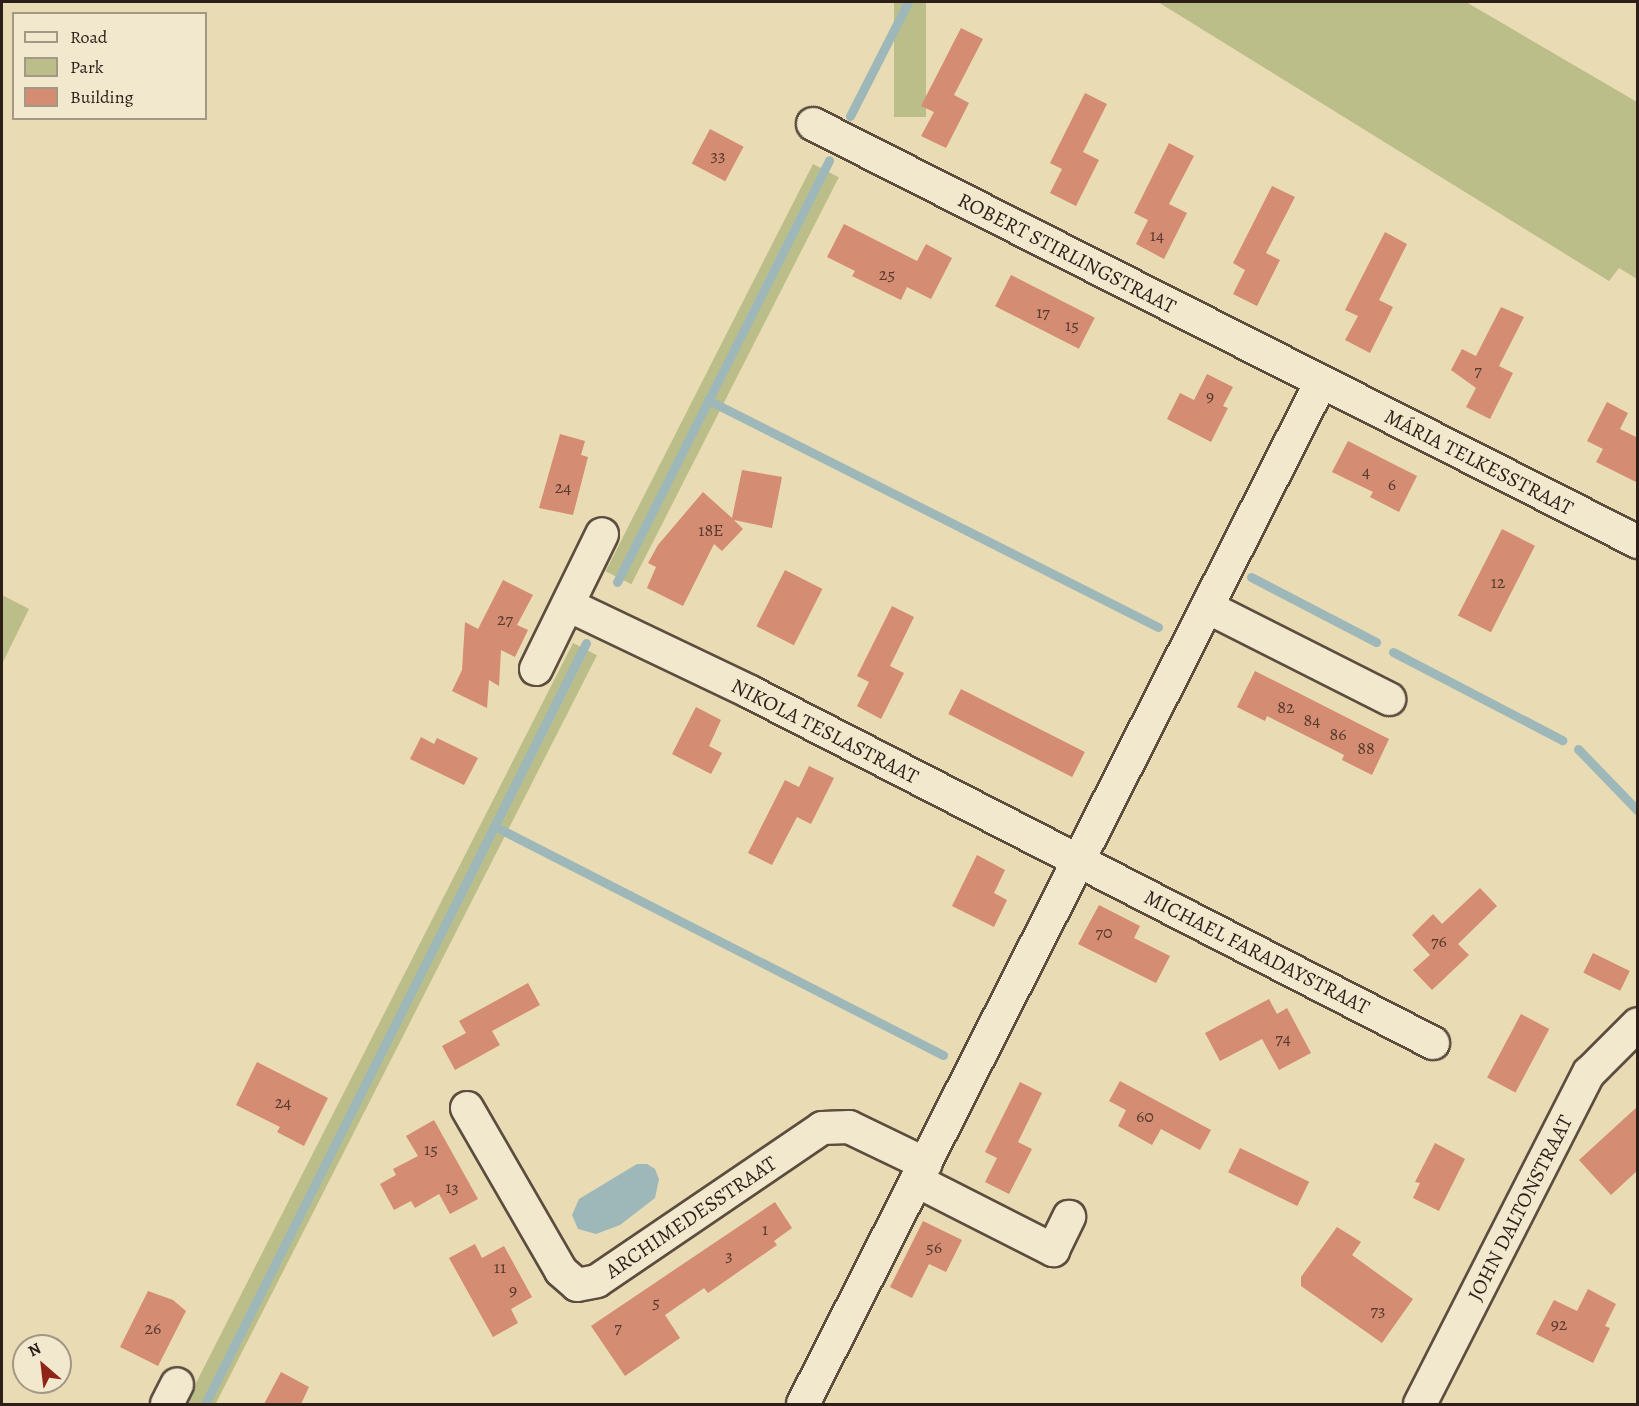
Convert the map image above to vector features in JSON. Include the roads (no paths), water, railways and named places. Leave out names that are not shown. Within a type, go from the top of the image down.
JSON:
[{"type":"street","name":"ROBERT STIRLINGSTRAAT","points":[[813,124],[1321,382]]},
{"type":"street","name":"MÁRIA TELKESSTRAAT","points":[[1321,382],[1638,542]]},
{"type":"street","points":[[803,1404],[1209,608],[1321,382]]},
{"type":"street","points":[[536,669],[602,534]]},
{"type":"street","name":"NIKOLA TESLASTRAAT","points":[[568,604],[750,692],[1080,862]]},
{"type":"street","points":[[1209,608],[1389,699]]},
{"type":"street","name":"MICHAEL FARADAYSTRAAT","points":[[1080,862],[1433,1042]]},
{"type":"street","name":"JOHN DALTONSTRAAT","points":[[1420,1404],[1589,1073],[1638,1024]]},
{"type":"street","name":"ARCHIMEDESSTRAAT","points":[[467,1108],[561,1271],[577,1285],[597,1281],[822,1128],[849,1127],[922,1173]]},
{"type":"street","points":[[922,1173],[1053,1250],[1069,1217]]},
{"type":"water","points":[[637,1164],[647,1164],[655,1169],[659,1179],[655,1198],[620,1225],[596,1234],[578,1229],[572,1215],[579,1199]]},
{"type":"waterway","points":[[850,116],[908,2]]},
{"type":"waterway","points":[[617,582],[829,160]]},
{"type":"waterway","points":[[708,400],[1158,627]]},
{"type":"waterway","points":[[1251,577],[1376,642]]},
{"type":"waterway","points":[[205,1404],[586,643]]},
{"type":"waterway","points":[[1393,652],[1562,740]]},
{"type":"waterway","points":[[1578,749],[1638,811]]},
{"type":"waterway","points":[[494,826],[943,1055]]}]
